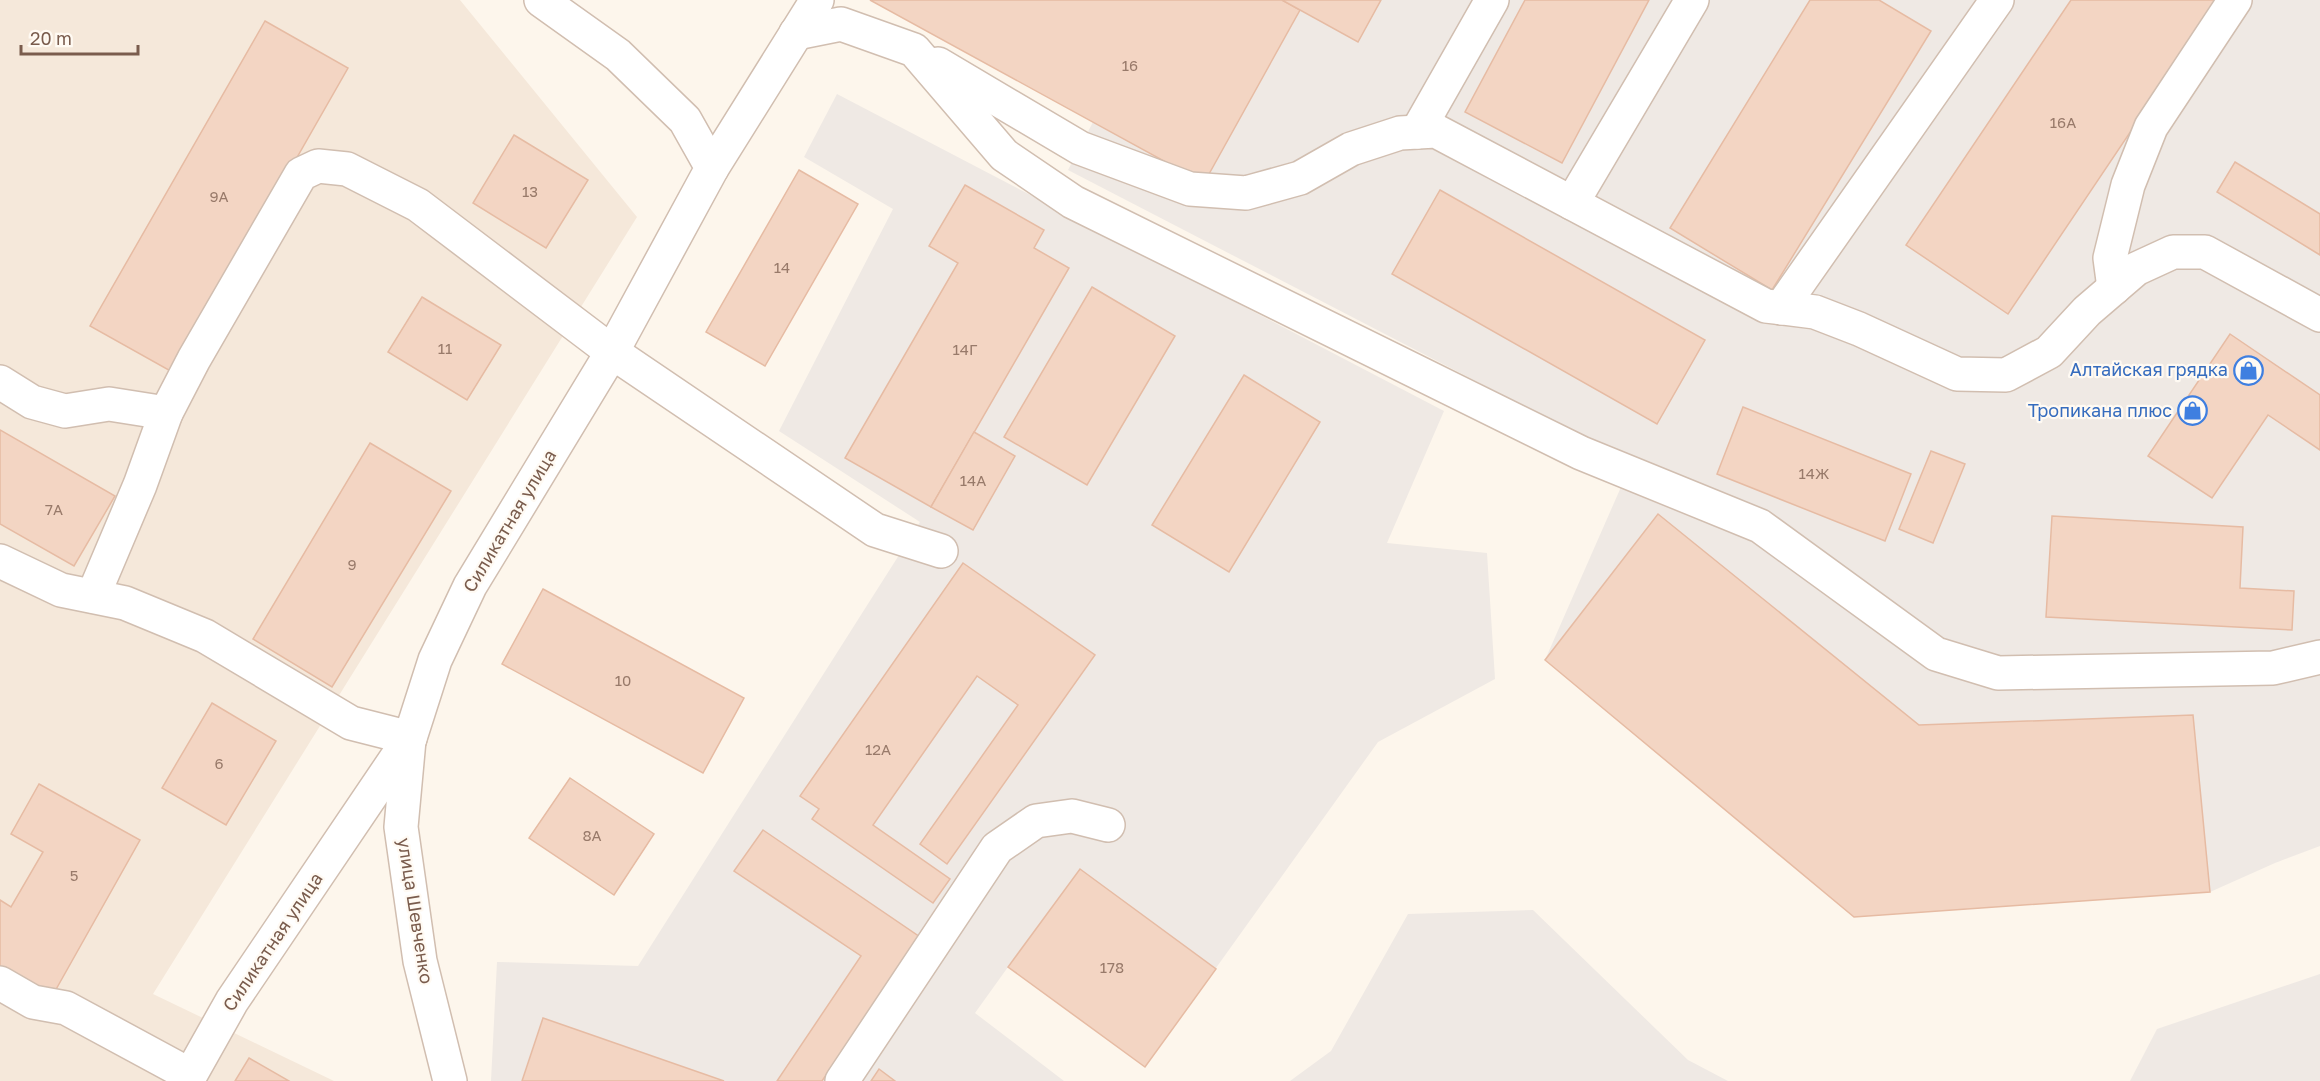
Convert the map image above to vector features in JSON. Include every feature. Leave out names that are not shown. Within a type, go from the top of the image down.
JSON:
[{"type":"street","points":[[541,0],[618,55],[685,120],[712,168]]},
{"type":"street","name":"Силикатная улица","points":[[188,1078],[232,1001],[410,738],[435,660],[470,586],[612,352],[712,168],[817,0]]},
{"type":"street","points":[[1417,132],[1492,0]]},
{"type":"street","points":[[1572,203],[1692,0]]},
{"type":"street","points":[[1781,308],[1997,0]]},
{"type":"street","points":[[2115,288],[2110,258],[2128,185],[2151,127],[2235,0]]},
{"type":"street","points":[[796,33],[841,24],[914,50],[1080,148],[1190,189],[1246,193],[1300,178],[1351,150],[1400,133],[1436,131],[1766,306],[1815,312],[1859,329],[1957,374],[2006,375],[2049,352],[2087,311],[2136,269],[2173,252],[2205,252],[2320,315]]},
{"type":"street","points":[[914,50],[1004,155],[1073,202],[1581,453],[1761,526],[1936,654],[1998,674],[2273,668],[2320,657]]},
{"type":"street","points":[[93,596],[140,485],[165,413],[301,174],[318,166],[347,169],[418,205],[612,352],[875,530],[941,551]]},
{"type":"street","points":[[0,382],[32,402],[65,411],[109,404],[165,413]]},
{"type":"street","points":[[0,561],[61,590],[125,603],[205,636],[351,723],[410,738]]},
{"type":"street","name":"улица Шевченко","points":[[410,738],[401,827],[420,961],[450,1081]]},
{"type":"street","points":[[842,1081],[997,848],[1036,821],[1072,816],[1108,825]]},
{"type":"street","points":[[0,982],[33,1002],[66,1008],[188,1078]]},
{"type":"shaded area","points":[[0,0],[460,0],[637,217],[153,994],[334,1081],[0,1081]]},
{"type":"shaded area","points":[[870,0],[2320,0],[2320,846],[2210,892],[1854,917],[1545,660],[1632,462],[1068,170],[1093,122]]},
{"type":"shaded area","points":[[837,94],[1444,411],[1387,543],[1487,553],[1495,679],[1378,742],[1145,1067],[1008,967],[975,1013],[1064,1081],[491,1081],[497,962],[638,966],[920,522],[779,431],[893,209],[804,157]]},
{"type":"shaded area","points":[[1533,910],[1688,1060],[1728,1081],[1290,1081],[1331,1051],[1408,914]]},
{"type":"shaded area","points":[[2320,974],[2320,1081],[2130,1081],[2157,1029]]},
{"type":"building","points":[[870,0],[1282,0],[1300,10],[1204,183]]},
{"type":"building","points":[[1282,0],[1381,0],[1358,42]]},
{"type":"building","points":[[1525,0],[1649,0],[1562,163],[1465,112]]},
{"type":"building","points":[[1810,0],[1879,0],[1931,31],[1772,290],[1670,228]]},
{"type":"building","points":[[2071,0],[2219,0],[2008,314],[1906,245]]},
{"type":"building","points":[[265,21],[348,68],[174,373],[90,326]]},
{"type":"building","points":[[514,135],[588,180],[546,248],[473,203]]},
{"type":"building","points":[[2235,162],[2320,214],[2320,255],[2217,192]]},
{"type":"building","points":[[799,170],[858,204],[765,366],[706,332]]},
{"type":"building","points":[[965,185],[1044,230],[1034,248],[1069,268],[931,507],[845,458],[958,263],[929,246]]},
{"type":"building","points":[[1440,190],[1705,340],[1657,424],[1392,274]]},
{"type":"building","points":[[1092,287],[1175,336],[1087,485],[1004,437]]},
{"type":"building","points":[[422,297],[501,345],[467,400],[388,352]]},
{"type":"building","points":[[2230,334],[2320,395],[2320,450],[2268,415],[2212,498],[2148,456]]},
{"type":"building","points":[[1244,375],[1320,422],[1229,572],[1152,525]]},
{"type":"building","points":[[1743,407],[1911,474],[1885,541],[1717,474]]},
{"type":"building","points":[[0,430],[115,496],[74,566],[0,524]]},
{"type":"building","points":[[974,432],[1015,456],[973,530],[931,507]]},
{"type":"building","points":[[370,443],[451,491],[332,687],[253,639]]},
{"type":"building","points":[[1931,451],[1965,464],[1933,543],[1899,529]]},
{"type":"building","points":[[1658,514],[1919,725],[2193,715],[2210,892],[1854,917],[1545,660]]},
{"type":"building","points":[[2052,516],[2243,527],[2240,588],[2294,591],[2292,630],[2046,617]]},
{"type":"building","points":[[963,563],[1095,655],[947,864],[920,844],[1018,705],[977,676],[873,825],[950,879],[933,903],[812,819],[819,809],[800,796]]},
{"type":"building","points":[[543,589],[744,698],[703,773],[502,664]]},
{"type":"building","points":[[212,703],[276,741],[226,825],[162,788]]},
{"type":"building","points":[[570,778],[654,834],[614,895],[529,838]]},
{"type":"building","points":[[39,784],[140,840],[50,1000],[0,972],[0,900],[11,907],[43,852],[11,834]]},
{"type":"building","points":[[763,830],[920,937],[822,1081],[777,1081],[861,956],[734,871]]},
{"type":"building","points":[[1080,869],[1216,969],[1145,1067],[1008,967]]},
{"type":"building","points":[[543,1018],[724,1081],[522,1081]]},
{"type":"building","points":[[249,1058],[289,1081],[235,1081]]},
{"type":"building","points":[[879,1069],[895,1081],[871,1081]]},
{"type":"place","name":"Алтайская грядка","points":[[2249,370]]},
{"type":"place","name":"Тропикана плюс","points":[[2193,411]]}]
